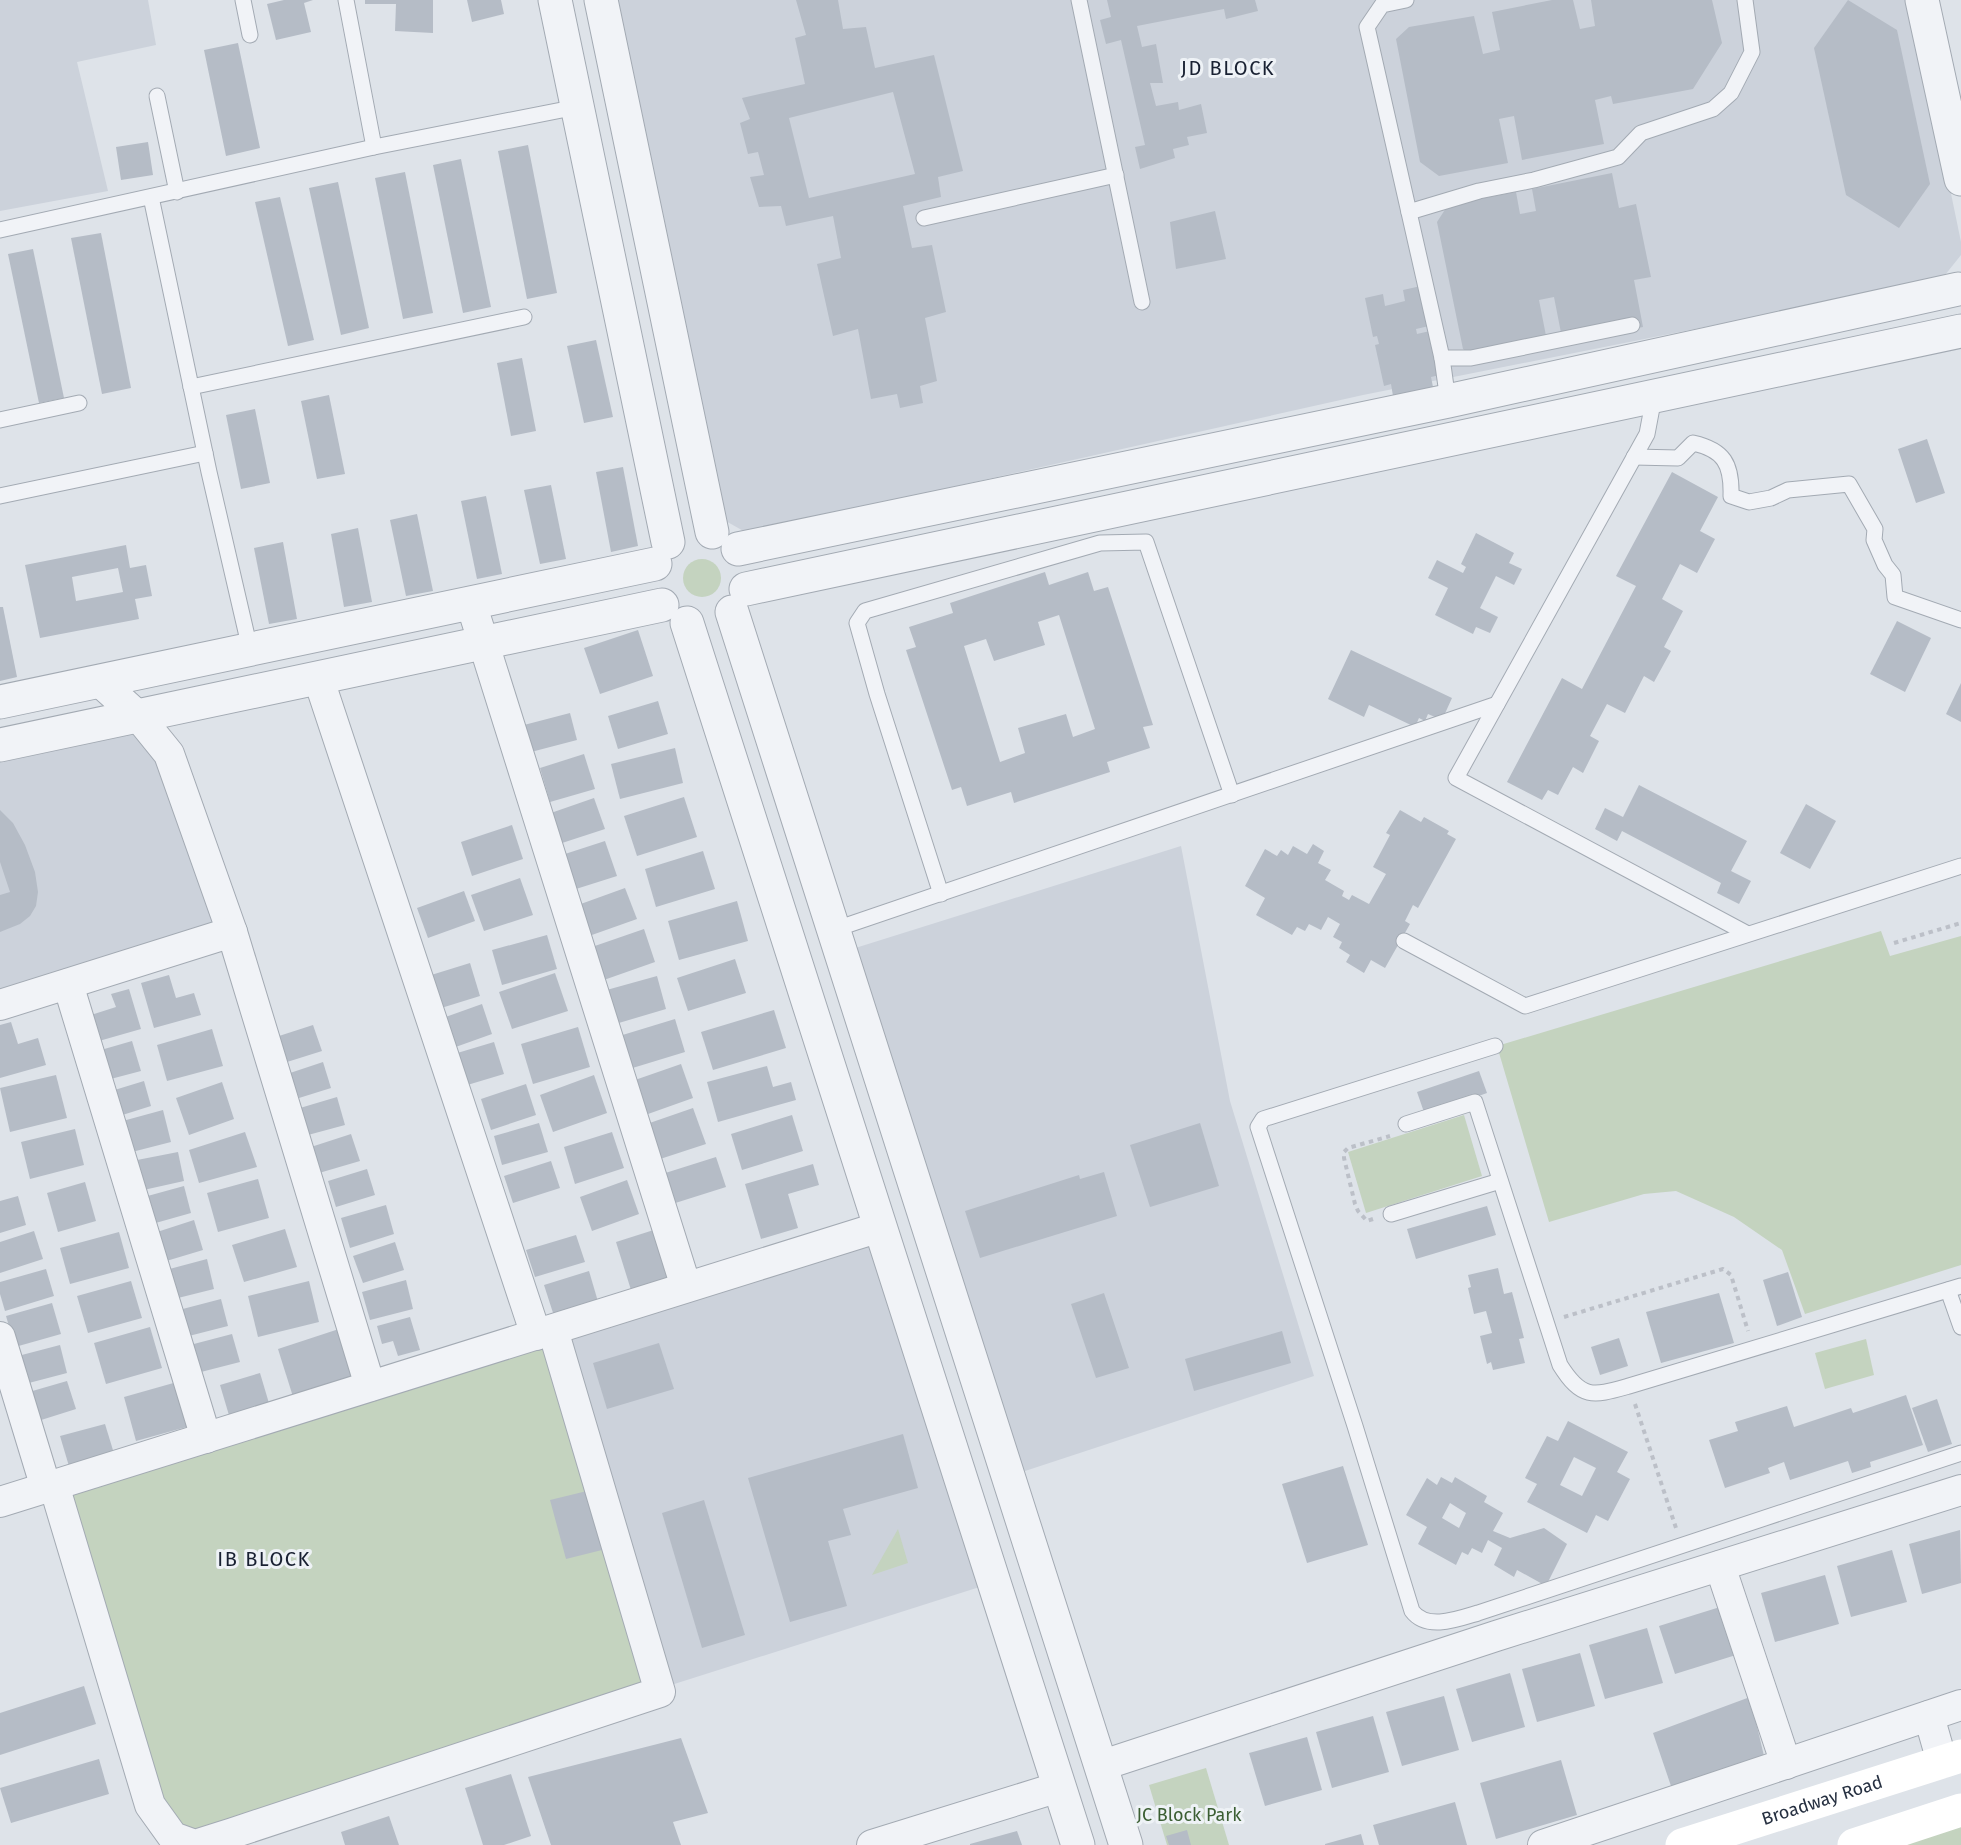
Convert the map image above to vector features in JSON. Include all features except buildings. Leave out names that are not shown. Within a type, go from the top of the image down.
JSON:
[{"type":"main road","name":"Broadway Road","points":[[1682,1845],[1951,1759]]},
{"type":"main road","points":[[1854,1845],[1959,1817]]},
{"type":"street","points":[[0,702],[471,603],[661,553],[683,533],[700,530],[725,541],[741,554],[747,570],[739,601],[727,617],[712,624],[695,625],[675,614],[657,597],[652,581],[661,553],[608,254],[555,0]]},
{"type":"street","points":[[601,0],[652,246],[725,541]]},
{"type":"street","points":[[1922,0],[1961,178]]},
{"type":"street","points":[[608,254],[652,246]]},
{"type":"street","points":[[725,541],[1448,401],[1960,286],[1954,310],[1961,330],[739,601]]},
{"type":"street","points":[[739,601],[761,705],[1126,1845]]},
{"type":"street","points":[[471,603],[686,1287]]},
{"type":"street","points":[[0,746],[483,643],[675,614]]},
{"type":"street","points":[[675,614],[718,721],[1078,1845]]},
{"type":"street","points":[[0,1337],[50,1487],[150,1805],[173,1837],[195,1845],[660,1692],[544,1332],[318,677]]},
{"type":"street","points":[[99,681],[139,717],[169,754],[232,932],[370,1386]]},
{"type":"street","points":[[718,721],[761,705]]},
{"type":"street","points":[[0,1005],[232,932]]},
{"type":"street","points":[[68,984],[206,1438]]},
{"type":"street","points":[[838,1097],[882,1084]]},
{"type":"street","points":[[0,1502],[880,1227]]},
{"type":"street","points":[[1100,1766],[1496,1636],[1961,1490]]},
{"type":"street","points":[[1720,1566],[1786,1764]]},
{"type":"street","points":[[1025,1674],[1067,1662]]},
{"type":"street","points":[[1543,1845],[1961,1705]]},
{"type":"street","points":[[1929,1716],[1951,1759]]},
{"type":"street","points":[[872,1845],[1059,1787]]},
{"type":"lane","points":[[243,0],[250,35]]},
{"type":"lane","points":[[346,0],[374,147]]},
{"type":"lane","points":[[1079,0],[1142,302]]},
{"type":"lane","points":[[1406,0],[1382,5],[1367,27],[1442,358],[1448,401]]},
{"type":"lane","points":[[1409,212],[1479,190],[1534,180],[1618,157],[1641,133],[1713,109],[1731,93],[1752,52],[1745,0]]},
{"type":"lane","points":[[157,96],[177,192]]},
{"type":"lane","points":[[0,230],[374,147],[577,107]]},
{"type":"lane","points":[[924,218],[1116,175]]},
{"type":"lane","points":[[151,197],[205,453],[250,649]]},
{"type":"lane","points":[[191,387],[524,317]]},
{"type":"lane","points":[[1442,358],[1471,358],[1632,325]]},
{"type":"lane","points":[[1653,397],[1647,434],[1456,778],[1746,933]]},
{"type":"lane","points":[[0,420],[80,403]]},
{"type":"lane","points":[[1634,457],[1678,458],[1693,443],[1710,447],[1720,455],[1727,466],[1731,481],[1731,496],[1749,502],[1771,498],[1788,490],[1849,484],[1875,529],[1874,540],[1885,565],[1893,575],[1895,597],[1961,620]]},
{"type":"lane","points":[[0,496],[205,453]]},
{"type":"lane","points":[[941,894],[877,694],[857,623],[865,611],[1100,543],[1146,542],[1232,795]]},
{"type":"lane","points":[[833,930],[1497,704]]},
{"type":"lane","points":[[1404,941],[1526,1006],[1746,933],[1961,866]]},
{"type":"lane","points":[[1495,1046],[1263,1119],[1258,1127],[1412,1611],[1421,1619],[1433,1622],[1455,1620],[1961,1453]]},
{"type":"lane","points":[[1406,1124],[1475,1102],[1560,1365],[1571,1382],[1587,1392],[1598,1393],[1629,1386],[1954,1288],[1961,1327]]},
{"type":"lane","points":[[1391,1214],[1500,1181]]},
{"type":"path","points":[[1894,943],[1961,923]]},
{"type":"path","points":[[1391,1214],[1367,1221],[1362,1217],[1353,1197],[1344,1156],[1348,1148],[1407,1131],[1406,1124]]},
{"type":"path","points":[[1546,1322],[1723,1269],[1731,1275],[1754,1348]]},
{"type":"path","points":[[1629,1386],[1682,1544]]},
{"type":"shaded area","points":[[0,0],[148,0],[156,45],[77,62],[108,191],[0,211]]},
{"type":"shaded area","points":[[617,0],[1911,0],[1961,242],[1961,255],[1941,280],[1363,395],[747,533],[724,520]]},
{"type":"shaded area","points":[[157,720],[223,927],[0,997],[0,753]]},
{"type":"shaded area","points":[[1181,846],[1230,1101],[1314,1376],[1022,1472],[849,950]]},
{"type":"shaded area","points":[[874,1238],[989,1584],[668,1686],[563,1334]]},
{"type":"green space","points":[[702,559],[716,564],[721,578],[716,592],[702,597],[688,592],[683,578],[688,564]]},
{"type":"green space","points":[[1881,931],[1890,956],[1961,936],[1961,1265],[1805,1314],[1782,1250],[1734,1217],[1676,1191],[1644,1194],[1549,1222],[1497,1046]]},
{"type":"green space","points":[[1464,1115],[1482,1176],[1366,1213],[1348,1152]]},
{"type":"green space","points":[[1866,1339],[1874,1375],[1825,1389],[1815,1353]]},
{"type":"green space","points":[[544,1342],[650,1686],[199,1833],[178,1828],[157,1800],[57,1490]]},
{"type":"green space","points":[[898,1529],[908,1563],[872,1575]]},
{"type":"green space","name":"JC Block Park","points":[[1206,1768],[1229,1845],[1167,1845],[1149,1785]]},
{"type":"green space","points":[[1961,1823],[1961,1845],[1891,1845]]},
{"type":"district","name":"JD BLOCK","points":[[1228,68]]},
{"type":"district","name":"IB BLOCK","points":[[264,1559]]}]
